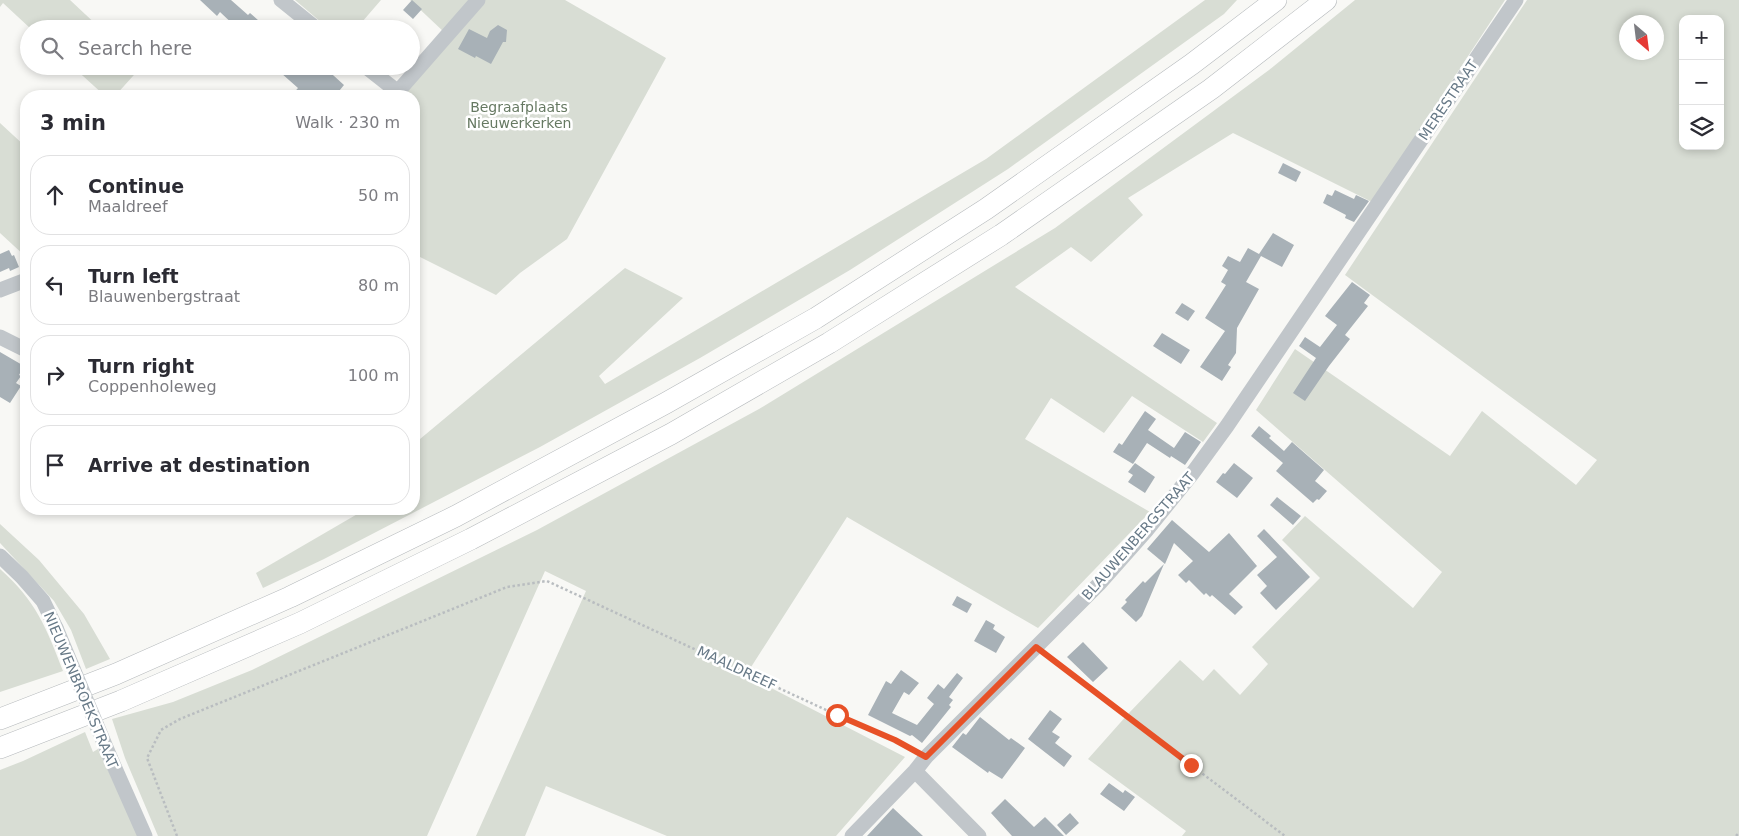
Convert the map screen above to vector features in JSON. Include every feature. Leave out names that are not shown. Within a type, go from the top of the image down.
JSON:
[{"type":"highway","points":[[0,719],[116,674],[290,597],[456,516],[666,403],[816,318],[986,209],[1192,64],[1276,0]]},
{"type":"highway","points":[[0,748],[121,701],[300,623],[471,539],[671,434],[829,343],[1001,235],[1211,89],[1326,0]]},
{"type":"street","points":[[281,0],[306,20]]},
{"type":"street","points":[[420,66],[478,0]]},
{"type":"street","name":"MERESTRAAT","points":[[1380,200],[1516,0]]},
{"type":"street","points":[[375,75],[392,90]]},
{"type":"street","points":[[399,90],[413,75]]},
{"type":"street","name":"BLAUWENBERGSTRAAT","points":[[852,836],[915,771],[926,757],[1099,584],[1146,531],[1192,474],[1233,418],[1380,200]]},
{"type":"street","points":[[0,290],[20,282]]},
{"type":"street","points":[[0,337],[20,347]]},
{"type":"street","name":"NIEUWENBROEKSTRAAT","points":[[0,556],[22,577],[42,601],[56,628],[145,836]]},
{"type":"street","points":[[915,771],[979,836]]},
{"type":"path","name":"MAALDREEF","points":[[177,836],[147,758],[161,730],[180,719],[507,587],[547,581],[895,740],[926,757]]},
{"type":"path","points":[[1036,647],[1285,836]]},
{"type":"path","points":[[1736,836],[1739,833]]},
{"type":"green space","points":[[0,0],[70,0],[91,20],[21,20],[3,3],[0,7]]},
{"type":"green space","points":[[295,0],[381,0],[364,20],[318,20]]},
{"type":"green space","points":[[410,0],[471,0],[445,33]]},
{"type":"green space","name":"Begraafplaats Nieuwerkerken","points":[[482,0],[565,0],[666,58],[567,239],[520,273],[496,295],[420,257],[420,90],[405,90],[420,75],[420,73]]},
{"type":"green space","points":[[1205,0],[1237,0],[1224,14],[1008,169],[850,270],[700,358],[540,447],[420,509],[420,439],[625,268],[683,298],[599,376],[605,384],[986,159]]},
{"type":"green space","points":[[1355,0],[1505,0],[1372,202],[1233,133],[1128,198],[1143,215],[1091,262],[1071,247],[1015,287],[1217,423],[1203,442],[1132,396],[1104,433],[1051,398],[1025,439],[1150,512],[1038,628],[847,517],[746,675],[905,757],[836,836],[667,836],[546,786],[525,836],[476,836],[586,591],[545,571],[427,836],[158,836],[125,758],[112,719],[173,702],[252,670],[537,530],[759,409],[1055,228],[1269,70]]},
{"type":"green space","points":[[1527,0],[1739,0],[1739,836],[1182,836],[1186,831],[1088,759],[1180,660],[1203,681],[1214,669],[1240,695],[1268,664],[1252,647],[1320,578],[1282,540],[1305,516],[1413,608],[1442,572],[1256,410],[1295,349],[1450,456],[1482,411],[1576,485],[1597,460],[1345,275]]},
{"type":"green space","points":[[82,75],[134,75],[120,90],[98,90]]},
{"type":"green space","points":[[0,123],[20,141],[20,251],[0,233]]},
{"type":"green space","points":[[356,515],[409,515],[263,588],[256,573]]},
{"type":"green space","points":[[0,524],[39,560],[84,614],[110,659],[86,669],[71,630],[54,601],[0,543]]},
{"type":"green space","points":[[0,569],[23,592],[39,616],[63,671],[0,692]]},
{"type":"green space","points":[[85,732],[93,752],[98,749],[139,836],[0,836],[0,770]]},
{"type":"building","points":[[200,0],[231,0],[248,15],[250,13],[258,20],[228,20],[220,12],[217,16]]},
{"type":"building","points":[[412,0],[422,9],[413,19],[403,10]]},
{"type":"building","points":[[498,25],[507,30],[506,42],[503,42],[491,64],[458,49],[469,29],[487,38],[490,31]]},
{"type":"building","points":[[283,75],[333,75],[344,85],[340,90],[296,90],[298,88]]},
{"type":"building","points":[[1283,163],[1301,172],[1296,182],[1278,173]]},
{"type":"building","points":[[1335,190],[1354,199],[1356,195],[1369,201],[1354,222],[1345,218],[1346,215],[1323,203],[1327,194],[1332,196]]},
{"type":"building","points":[[1273,233],[1294,245],[1282,267],[1261,256],[1246,282],[1259,289],[1237,328],[1236,353],[1228,365],[1231,367],[1222,381],[1200,367],[1225,331],[1205,318],[1226,285],[1221,282],[1228,270],[1222,266],[1228,256],[1240,262],[1248,248],[1259,254]]},
{"type":"building","points":[[9,250],[12,256],[14,255],[19,267],[10,271],[9,268],[0,272],[0,254]]},
{"type":"building","points":[[1352,282],[1370,295],[1364,303],[1368,306],[1345,335],[1350,339],[1305,401],[1293,393],[1316,358],[1299,346],[1305,337],[1320,347],[1337,325],[1325,316]]},
{"type":"building","points":[[1182,303],[1195,311],[1188,321],[1175,313]]},
{"type":"building","points":[[1162,333],[1190,350],[1181,364],[1153,346]]},
{"type":"building","points":[[0,352],[20,364],[20,377],[16,383],[20,388],[10,403],[0,397]]},
{"type":"building","points":[[1145,411],[1156,419],[1148,430],[1174,448],[1185,432],[1201,442],[1185,465],[1147,443],[1133,464],[1113,452],[1119,443],[1122,445]]},
{"type":"building","points":[[1259,426],[1284,451],[1292,442],[1324,470],[1315,481],[1327,491],[1319,500],[1317,499],[1313,503],[1276,471],[1283,463],[1251,436]]},
{"type":"building","points":[[1135,463],[1155,477],[1145,493],[1128,482],[1133,475],[1128,472]]},
{"type":"building","points":[[1234,463],[1253,478],[1237,498],[1216,482]]},
{"type":"building","points":[[1277,497],[1301,516],[1293,525],[1270,505]]},
{"type":"building","points":[[1172,520],[1209,552],[1229,533],[1257,566],[1229,594],[1243,607],[1235,615],[1212,595],[1210,597],[1206,593],[1204,595],[1189,580],[1186,583],[1178,575],[1193,561],[1174,543],[1165,564],[1147,549]]},
{"type":"building","points":[[1264,529],[1310,577],[1276,610],[1260,593],[1267,586],[1257,575],[1277,557],[1257,536]]},
{"type":"building","points":[[1164,564],[1142,616],[1136,622],[1121,608],[1127,602],[1125,600],[1143,581],[1145,583]]},
{"type":"building","points":[[957,596],[972,604],[967,613],[952,605]]},
{"type":"building","points":[[986,620],[995,625],[993,629],[1005,637],[996,653],[974,641]]},
{"type":"building","points":[[1083,642],[1108,668],[1093,682],[1067,657]]},
{"type":"building","points":[[901,670],[919,683],[909,695],[904,692],[892,713],[917,725],[934,704],[927,698],[938,684],[944,689],[957,673],[963,678],[949,697],[953,700],[949,705],[951,707],[922,743],[912,735],[910,736],[868,715],[886,681],[891,684]]},
{"type":"building","points":[[1050,710],[1062,719],[1052,732],[1060,737],[1055,743],[1072,756],[1064,767],[1028,739]]},
{"type":"building","points":[[980,717],[1009,740],[1011,738],[1025,748],[1002,779],[989,771],[988,773],[952,747],[963,733],[966,735]]},
{"type":"building","points":[[1109,783],[1123,793],[1125,790],[1135,797],[1124,811],[1100,794]]},
{"type":"building","points":[[1005,799],[1034,827],[1045,817],[1064,836],[1012,836],[991,813]]},
{"type":"building","points":[[893,808],[923,836],[867,836]]},
{"type":"building","points":[[1070,813],[1079,823],[1066,835],[1057,825]]},
{"type":"route","points":[[837,715],[895,740],[926,757],[1036,647],[1191,765]]}]
